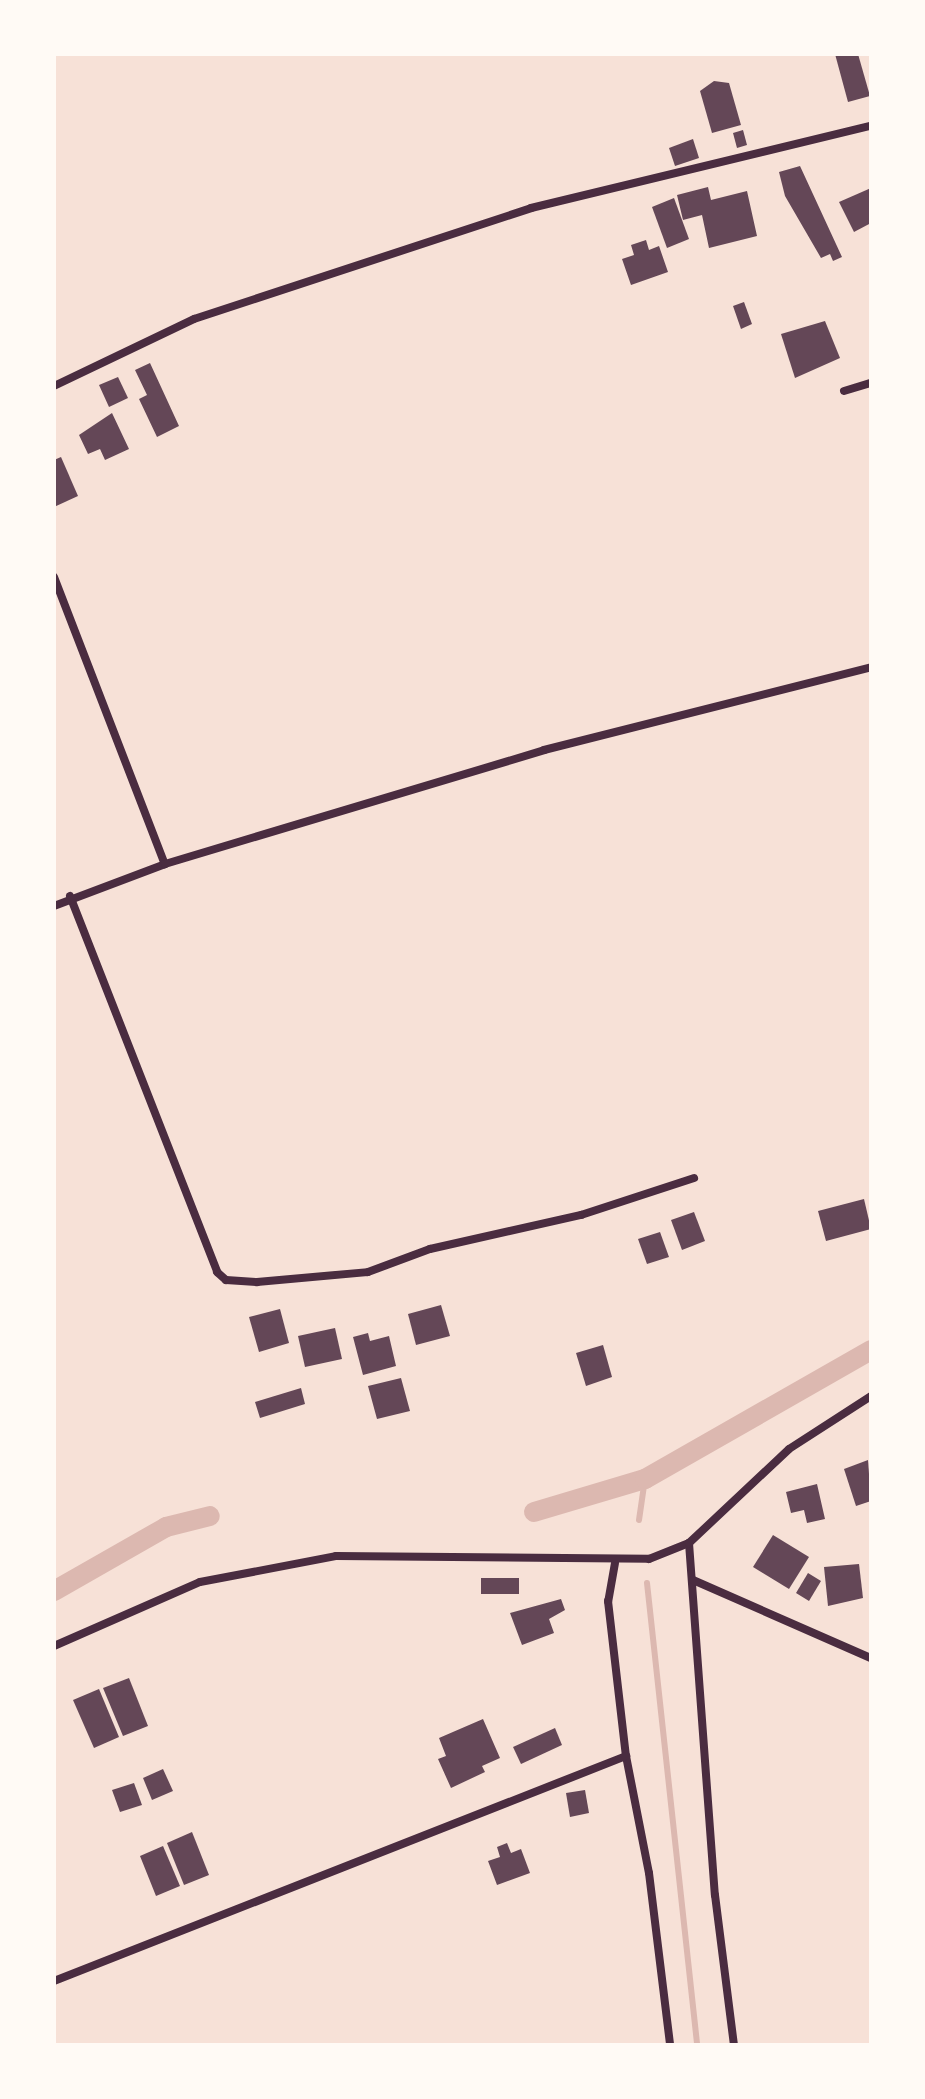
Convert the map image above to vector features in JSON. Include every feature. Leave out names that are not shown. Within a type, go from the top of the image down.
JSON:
[{"type":"street","points":[[54,386],[194,319],[531,208],[871,126]]},
{"type":"street","points":[[844,391],[871,383]]},
{"type":"street","points":[[54,577],[165,864]]},
{"type":"street","points":[[54,906],[70,896],[165,864],[544,750],[871,667]]},
{"type":"street","points":[[70,896],[217,1272],[226,1280],[257,1282],[368,1272],[430,1249],[581,1215],[694,1178]]},
{"type":"street","points":[[54,1646],[200,1582],[336,1556],[615,1563],[649,1559],[689,1543],[789,1449],[871,1396]]},
{"type":"street","points":[[689,1543],[715,1895],[734,2045]]},
{"type":"street","points":[[615,1563],[608,1601],[626,1756],[649,1873],[670,2045]]},
{"type":"street","points":[[693,1580],[871,1658]]},
{"type":"street","points":[[54,1981],[626,1756]]},
{"type":"building","points":[[835,54],[858,54],[870,96],[848,102]]},
{"type":"building","points":[[714,81],[729,83],[741,125],[712,133],[700,91]]},
{"type":"building","points":[[743,130],[747,145],[737,148],[733,133]]},
{"type":"building","points":[[693,139],[699,158],[675,166],[669,148]]},
{"type":"building","points":[[800,166],[842,257],[833,261],[830,254],[821,258],[785,196],[779,172]]},
{"type":"building","points":[[708,187],[711,200],[747,191],[757,236],[709,248],[702,215],[683,220],[677,195]]},
{"type":"building","points":[[871,188],[871,223],[854,232],[839,202]]},
{"type":"building","points":[[674,198],[689,239],[667,248],[652,207]]},
{"type":"building","points":[[646,240],[649,250],[659,246],[668,272],[631,285],[622,259],[634,255],[631,245]]},
{"type":"building","points":[[744,302],[752,324],[741,329],[733,306]]},
{"type":"building","points":[[825,321],[840,358],[795,378],[781,334]]},
{"type":"building","points":[[150,363],[179,426],[157,437],[139,399],[147,395],[135,370]]},
{"type":"building","points":[[118,377],[128,398],[109,407],[99,385]]},
{"type":"building","points":[[112,413],[129,449],[105,460],[100,449],[88,454],[79,435]]},
{"type":"building","points":[[61,457],[78,496],[54,507],[54,460]]},
{"type":"building","points":[[864,1199],[871,1229],[826,1241],[818,1211]]},
{"type":"building","points":[[694,1212],[705,1241],[682,1250],[671,1220]]},
{"type":"building","points":[[660,1232],[669,1257],[647,1264],[638,1239]]},
{"type":"building","points":[[441,1305],[450,1336],[416,1345],[408,1314]]},
{"type":"building","points":[[280,1309],[289,1343],[259,1352],[249,1317]]},
{"type":"building","points":[[335,1328],[342,1359],[305,1367],[298,1336]]},
{"type":"building","points":[[368,1333],[370,1341],[389,1336],[396,1366],[363,1375],[353,1337]]},
{"type":"building","points":[[603,1345],[612,1377],[586,1386],[576,1353]]},
{"type":"building","points":[[401,1378],[410,1411],[377,1419],[368,1386]]},
{"type":"building","points":[[301,1388],[305,1404],[260,1418],[255,1402]]},
{"type":"building","points":[[868,1460],[871,1501],[856,1506],[844,1469]]},
{"type":"building","points":[[817,1484],[825,1519],[807,1523],[804,1510],[791,1513],[786,1492]]},
{"type":"building","points":[[773,1535],[809,1557],[789,1589],[753,1567]]},
{"type":"building","points":[[859,1564],[863,1598],[828,1606],[824,1567]]},
{"type":"building","points":[[808,1573],[821,1581],[809,1601],[796,1593]]},
{"type":"building","points":[[481,1578],[519,1578],[519,1594],[481,1594]]},
{"type":"building","points":[[561,1599],[565,1610],[549,1619],[554,1633],[522,1645],[510,1613]]},
{"type":"building","points":[[129,1678],[148,1726],[123,1736],[103,1688]]},
{"type":"building","points":[[99,1689],[119,1737],[94,1748],[73,1700]]},
{"type":"building","points":[[483,1719],[500,1758],[482,1766],[485,1772],[451,1788],[438,1759],[446,1756],[439,1738]]},
{"type":"building","points":[[555,1728],[562,1745],[521,1764],[513,1747]]},
{"type":"building","points":[[163,1769],[173,1791],[152,1800],[143,1778]]},
{"type":"building","points":[[134,1783],[142,1805],[120,1812],[112,1790]]},
{"type":"building","points":[[585,1790],[589,1813],[570,1817],[566,1793]]},
{"type":"building","points":[[192,1832],[209,1875],[184,1885],[167,1843]]},
{"type":"building","points":[[507,1843],[511,1853],[521,1849],[530,1873],[497,1885],[488,1861],[500,1857],[497,1847]]},
{"type":"building","points":[[163,1846],[180,1886],[156,1896],[140,1856]]},
{"type":"waterway","points":[[534,1512],[645,1479],[871,1350]]},
{"type":"waterway","points":[[639,1520],[645,1479]]},
{"type":"waterway","points":[[54,1591],[166,1527],[210,1516]]},
{"type":"waterway","points":[[647,1583],[697,2045]]}]
